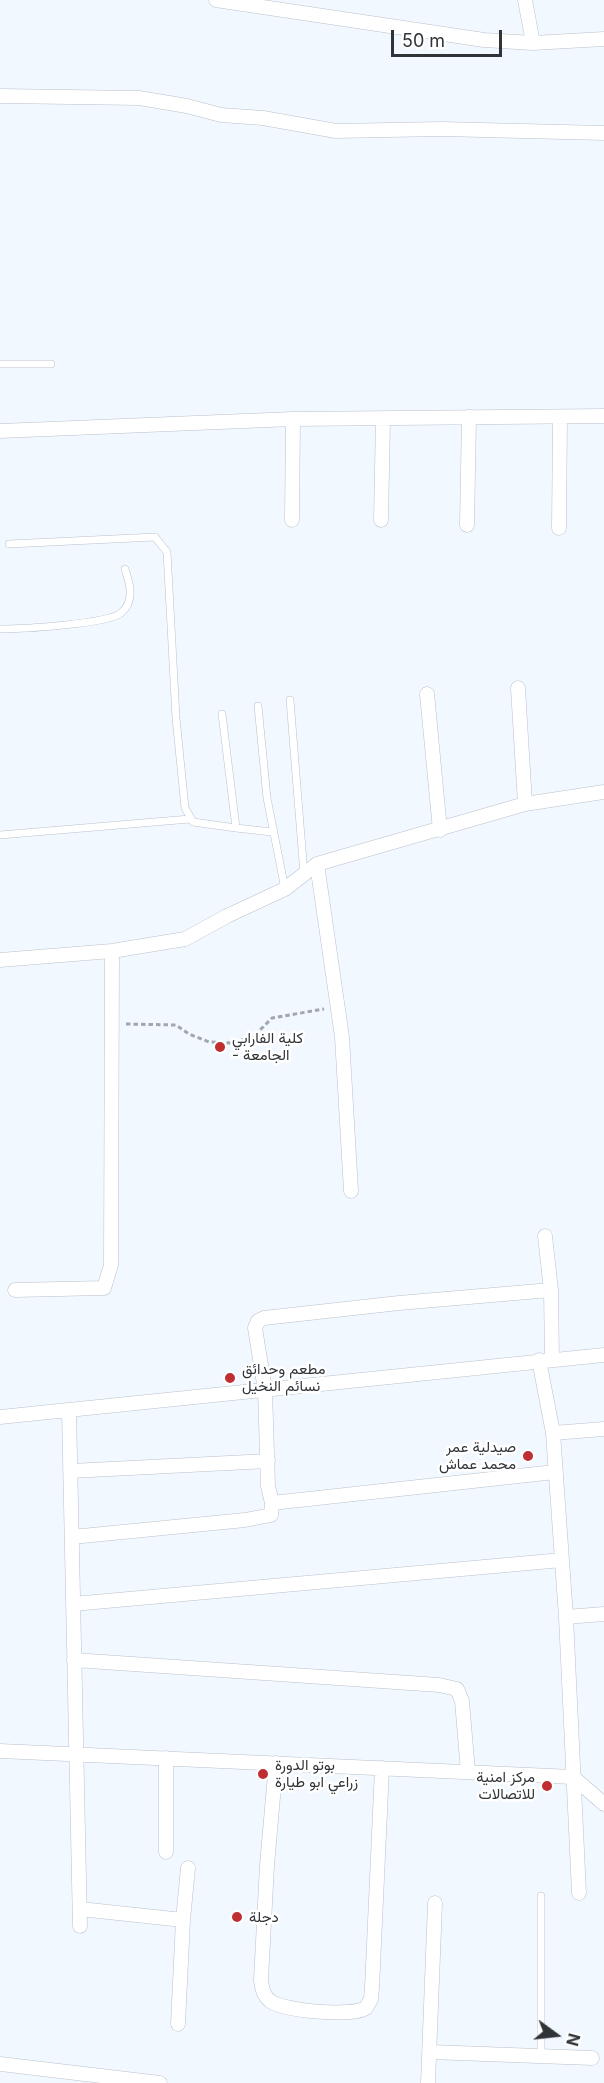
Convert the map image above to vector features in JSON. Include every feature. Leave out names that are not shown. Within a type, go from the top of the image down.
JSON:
[{"type":"street","points":[[216,0],[484,40],[533,43],[604,39]]},
{"type":"street","points":[[525,0],[533,43]]},
{"type":"street","points":[[0,96],[139,98],[187,106],[221,115],[262,118],[336,131],[441,129],[604,133]]},
{"type":"street","points":[[0,431],[293,419],[604,416]]},
{"type":"street","points":[[467,525],[469,417]]},
{"type":"street","points":[[559,528],[560,417]]},
{"type":"street","points":[[292,520],[293,419]]},
{"type":"street","points":[[381,520],[383,419]]},
{"type":"street","points":[[518,688],[525,804]]},
{"type":"street","points":[[427,694],[440,830]]},
{"type":"street","points":[[0,960],[112,951],[185,939],[227,916],[285,890],[317,864],[525,804],[604,792]]},
{"type":"street","points":[[317,864],[342,1037],[351,1191]]},
{"type":"street","points":[[15,1290],[104,1288],[111,1265],[112,951]]},
{"type":"street","points":[[544,1236],[550,1290],[546,1360],[566,1617],[579,1893]]},
{"type":"street","points":[[72,1538],[245,1520],[271,1515],[265,1390],[255,1328],[258,1321],[264,1318],[399,1303],[550,1290]]},
{"type":"street","points":[[0,1417],[604,1355]]},
{"type":"street","points":[[69,1410],[80,1926]]},
{"type":"street","points":[[553,1433],[604,1428]]},
{"type":"street","points":[[71,1471],[268,1461]]},
{"type":"street","points":[[272,1503],[555,1472]]},
{"type":"street","points":[[73,1604],[562,1560]]},
{"type":"street","points":[[566,1617],[604,1614]]},
{"type":"street","points":[[74,1660],[439,1685],[457,1689],[462,1701],[468,1772]]},
{"type":"street","points":[[0,1751],[573,1777],[604,1804]]},
{"type":"street","points":[[166,1758],[166,1852]]},
{"type":"street","points":[[276,1763],[267,1865],[261,1980],[263,1992],[270,2001],[279,2006],[352,2013],[366,2008],[371,1999],[382,1768]]},
{"type":"street","points":[[178,2024],[188,1868]]},
{"type":"street","points":[[428,2083],[435,1903]]},
{"type":"street","points":[[80,1909],[183,1920]]},
{"type":"street","points":[[429,2052],[592,2058]]},
{"type":"street","points":[[0,2064],[160,2083]]},
{"type":"lane","points":[[0,364],[51,364]]},
{"type":"lane","points":[[9,544],[155,537],[167,552],[176,718],[185,808],[193,822],[273,832]]},
{"type":"lane","points":[[0,629],[65,625],[112,618],[121,613],[128,604],[131,593],[125,569]]},
{"type":"lane","points":[[290,700],[304,874]]},
{"type":"lane","points":[[258,706],[267,798],[285,890]]},
{"type":"lane","points":[[222,714],[236,828]]},
{"type":"lane","points":[[0,835],[190,819]]},
{"type":"lane","points":[[541,1896],[541,2056]]},
{"type":"path","points":[[113,1024],[176,1025],[189,1034],[209,1042],[233,1043],[254,1036],[272,1018],[338,1007]]},
{"type":"place","name":"كلية الفارابي - الجامعة","points":[[220,1047]]},
{"type":"place","name":"مطعم وحدائق نسائم النخيل","points":[[230,1378]]},
{"type":"place","name":"صيدلية عمر محمد عماش","points":[[528,1456]]},
{"type":"place","name":"بوتو الدورة زراعي ابو طيارة","points":[[263,1774]]},
{"type":"place","name":"مركز امنية للاتصالات","points":[[547,1786]]},
{"type":"place","name":"دجلة","points":[[237,1917]]}]
